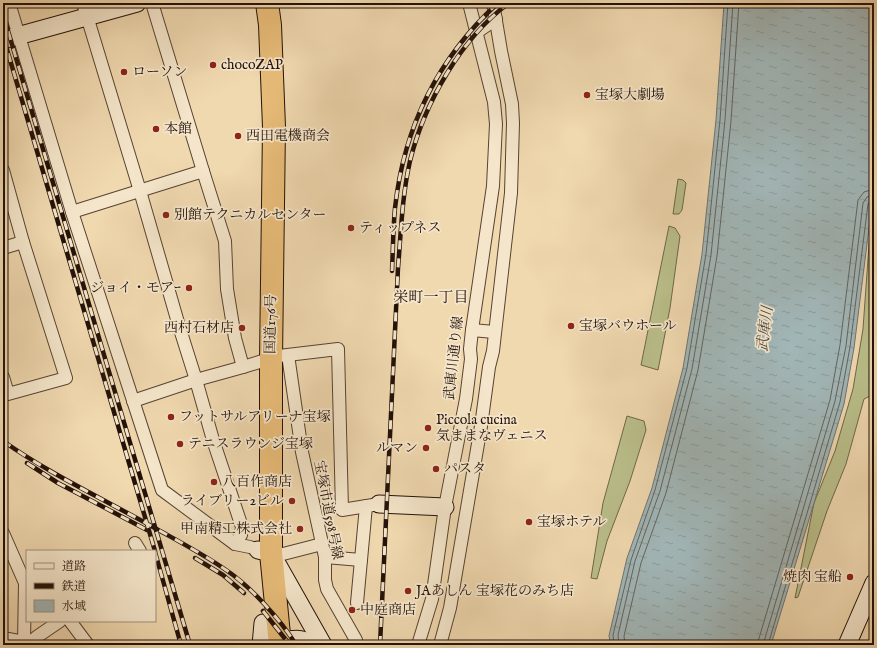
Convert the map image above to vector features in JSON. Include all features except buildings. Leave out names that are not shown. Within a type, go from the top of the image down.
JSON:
[{"type":"highway","name":"国道176号","points":[[252,3],[256,24],[261,130],[265,361]]},
{"type":"highway","name":"国道176号","points":[[265,645],[263,622],[265,552],[257,430],[265,361],[274,128],[270,25],[267,3]]},
{"type":"highway","name":"国道176号","points":[[265,552],[274,582],[284,643]]},
{"type":"street","points":[[9,3],[11,38],[72,212],[162,490],[235,544],[265,552],[283,554],[322,544]]},
{"type":"street","points":[[11,38],[85,10],[137,3]]},
{"type":"street","name":"宝塚市道598号線","points":[[152,3],[225,241],[227,289],[235,338],[265,361],[302,452],[325,557],[325,580],[327,589],[356,640]]},
{"type":"street","name":"武庫川通り線","points":[[418,645],[432,599],[445,507],[466,399],[471,359],[470,349],[472,330],[493,186],[496,124],[494,102],[477,32],[468,3]]},
{"type":"street","points":[[440,645],[450,608],[489,367],[493,351],[511,193],[513,123],[512,104],[493,3]]},
{"type":"street","points":[[85,10],[179,326],[242,527],[241,535],[235,544]]},
{"type":"street","points":[[477,32],[496,19]]},
{"type":"street","points":[[3,170],[23,242],[66,378],[8,394],[3,377]]},
{"type":"street","points":[[72,212],[204,171]]},
{"type":"street","points":[[3,248],[23,242]]},
{"type":"street","points":[[472,330],[494,332]]},
{"type":"street","points":[[133,401],[196,380],[265,361],[338,349],[342,510],[372,505],[445,507],[467,510]]},
{"type":"street","points":[[357,604],[361,560],[372,505]]},
{"type":"street","points":[[3,533],[25,583],[26,614]]},
{"type":"street","points":[[265,552],[323,645]]},
{"type":"street","points":[[325,557],[361,560]]},
{"type":"street","points":[[847,645],[872,592]]},
{"type":"street","points":[[26,622],[27,644]]},
{"type":"street","points":[[27,644],[59,622]]},
{"type":"street","points":[[71,622],[88,645]]},
{"type":"street","points":[[261,645],[263,622]]},
{"type":"street","points":[[3,638],[27,644]]},
{"type":"street","points":[[284,643],[299,638],[306,640],[312,645]]},
{"type":"green space","points":[[678,179],[683,180],[686,183],[682,210],[679,214],[673,214]]},
{"type":"green space","points":[[871,217],[874,217],[874,383],[870,396],[864,399],[846,464],[827,511],[798,597],[795,598],[814,503],[835,451],[853,389],[863,329]]},
{"type":"green space","points":[[669,226],[675,228],[680,236],[670,308],[658,370],[641,365]]},
{"type":"green space","points":[[627,416],[644,421],[646,430],[630,481],[607,541],[597,579],[591,578],[603,503]]},
{"type":"water","name":"武庫川","points":[[724,3],[874,3],[874,188],[854,348],[844,404],[771,645],[611,645],[609,636],[627,558],[652,488],[683,368],[702,254],[716,120]]},
{"type":"railway","points":[[392,271],[395,208],[406,149],[416,122],[427,95],[441,70],[477,24],[498,3]]},
{"type":"railway","points":[[380,645],[398,268],[407,174],[416,139],[435,95],[447,74],[460,53],[475,34],[509,3]]},
{"type":"railway","points":[[3,14],[190,645]]},
{"type":"railway","points":[[3,36],[155,550]]},
{"type":"railway","points":[[3,441],[58,475],[208,558],[226,570],[265,604],[283,625],[296,645]]},
{"type":"railway","points":[[27,463],[58,483],[147,530]]},
{"type":"railway","points":[[156,556],[181,645]]},
{"type":"railway","points":[[195,558],[223,575],[244,593]]},
{"type":"railway","points":[[263,611],[290,645]]},
{"type":"place","name":"chocoZAP","points":[[213,65]]},
{"type":"place","name":"ローソン","points":[[124,72]]},
{"type":"place","name":"宝塚大劇場","points":[[587,95]]},
{"type":"place","name":"本館","points":[[156,129]]},
{"type":"place","name":"西田電機商会","points":[[238,136]]},
{"type":"place","name":"別館テクニカルセンター","points":[[166,215]]},
{"type":"place","name":"ティップネス","points":[[351,228]]},
{"type":"place","name":"ジョイ・モアｰ","points":[[189,288]]},
{"type":"place","name":"宝塚バウホール","points":[[571,326]]},
{"type":"place","name":"西村石材店","points":[[242,328]]},
{"type":"place","name":"フットサルアリーナ宝塚","points":[[171,417]]},
{"type":"place","name":"Piccola cucina 気ままなヴェニス","points":[[428,428]]},
{"type":"place","name":"テニスラウンジ宝塚","points":[[180,444]]},
{"type":"place","name":"ルマン","points":[[426,448]]},
{"type":"place","name":"パスタ","points":[[436,469]]},
{"type":"place","name":"八百作商店","points":[[214,482]]},
{"type":"place","name":"ライブリー2ビル","points":[[292,501]]},
{"type":"place","name":"宝塚ホテル","points":[[529,522]]},
{"type":"place","name":"甲南精工株式会社","points":[[300,529]]},
{"type":"place","name":"焼肉 宝船","points":[[850,577]]},
{"type":"place","name":"JAあしん 宝塚花のみち店","points":[[408,591]]},
{"type":"place","name":"中庭商店","points":[[352,610]]},
{"type":"district","name":"栄町一丁目","points":[[431,297]]}]
